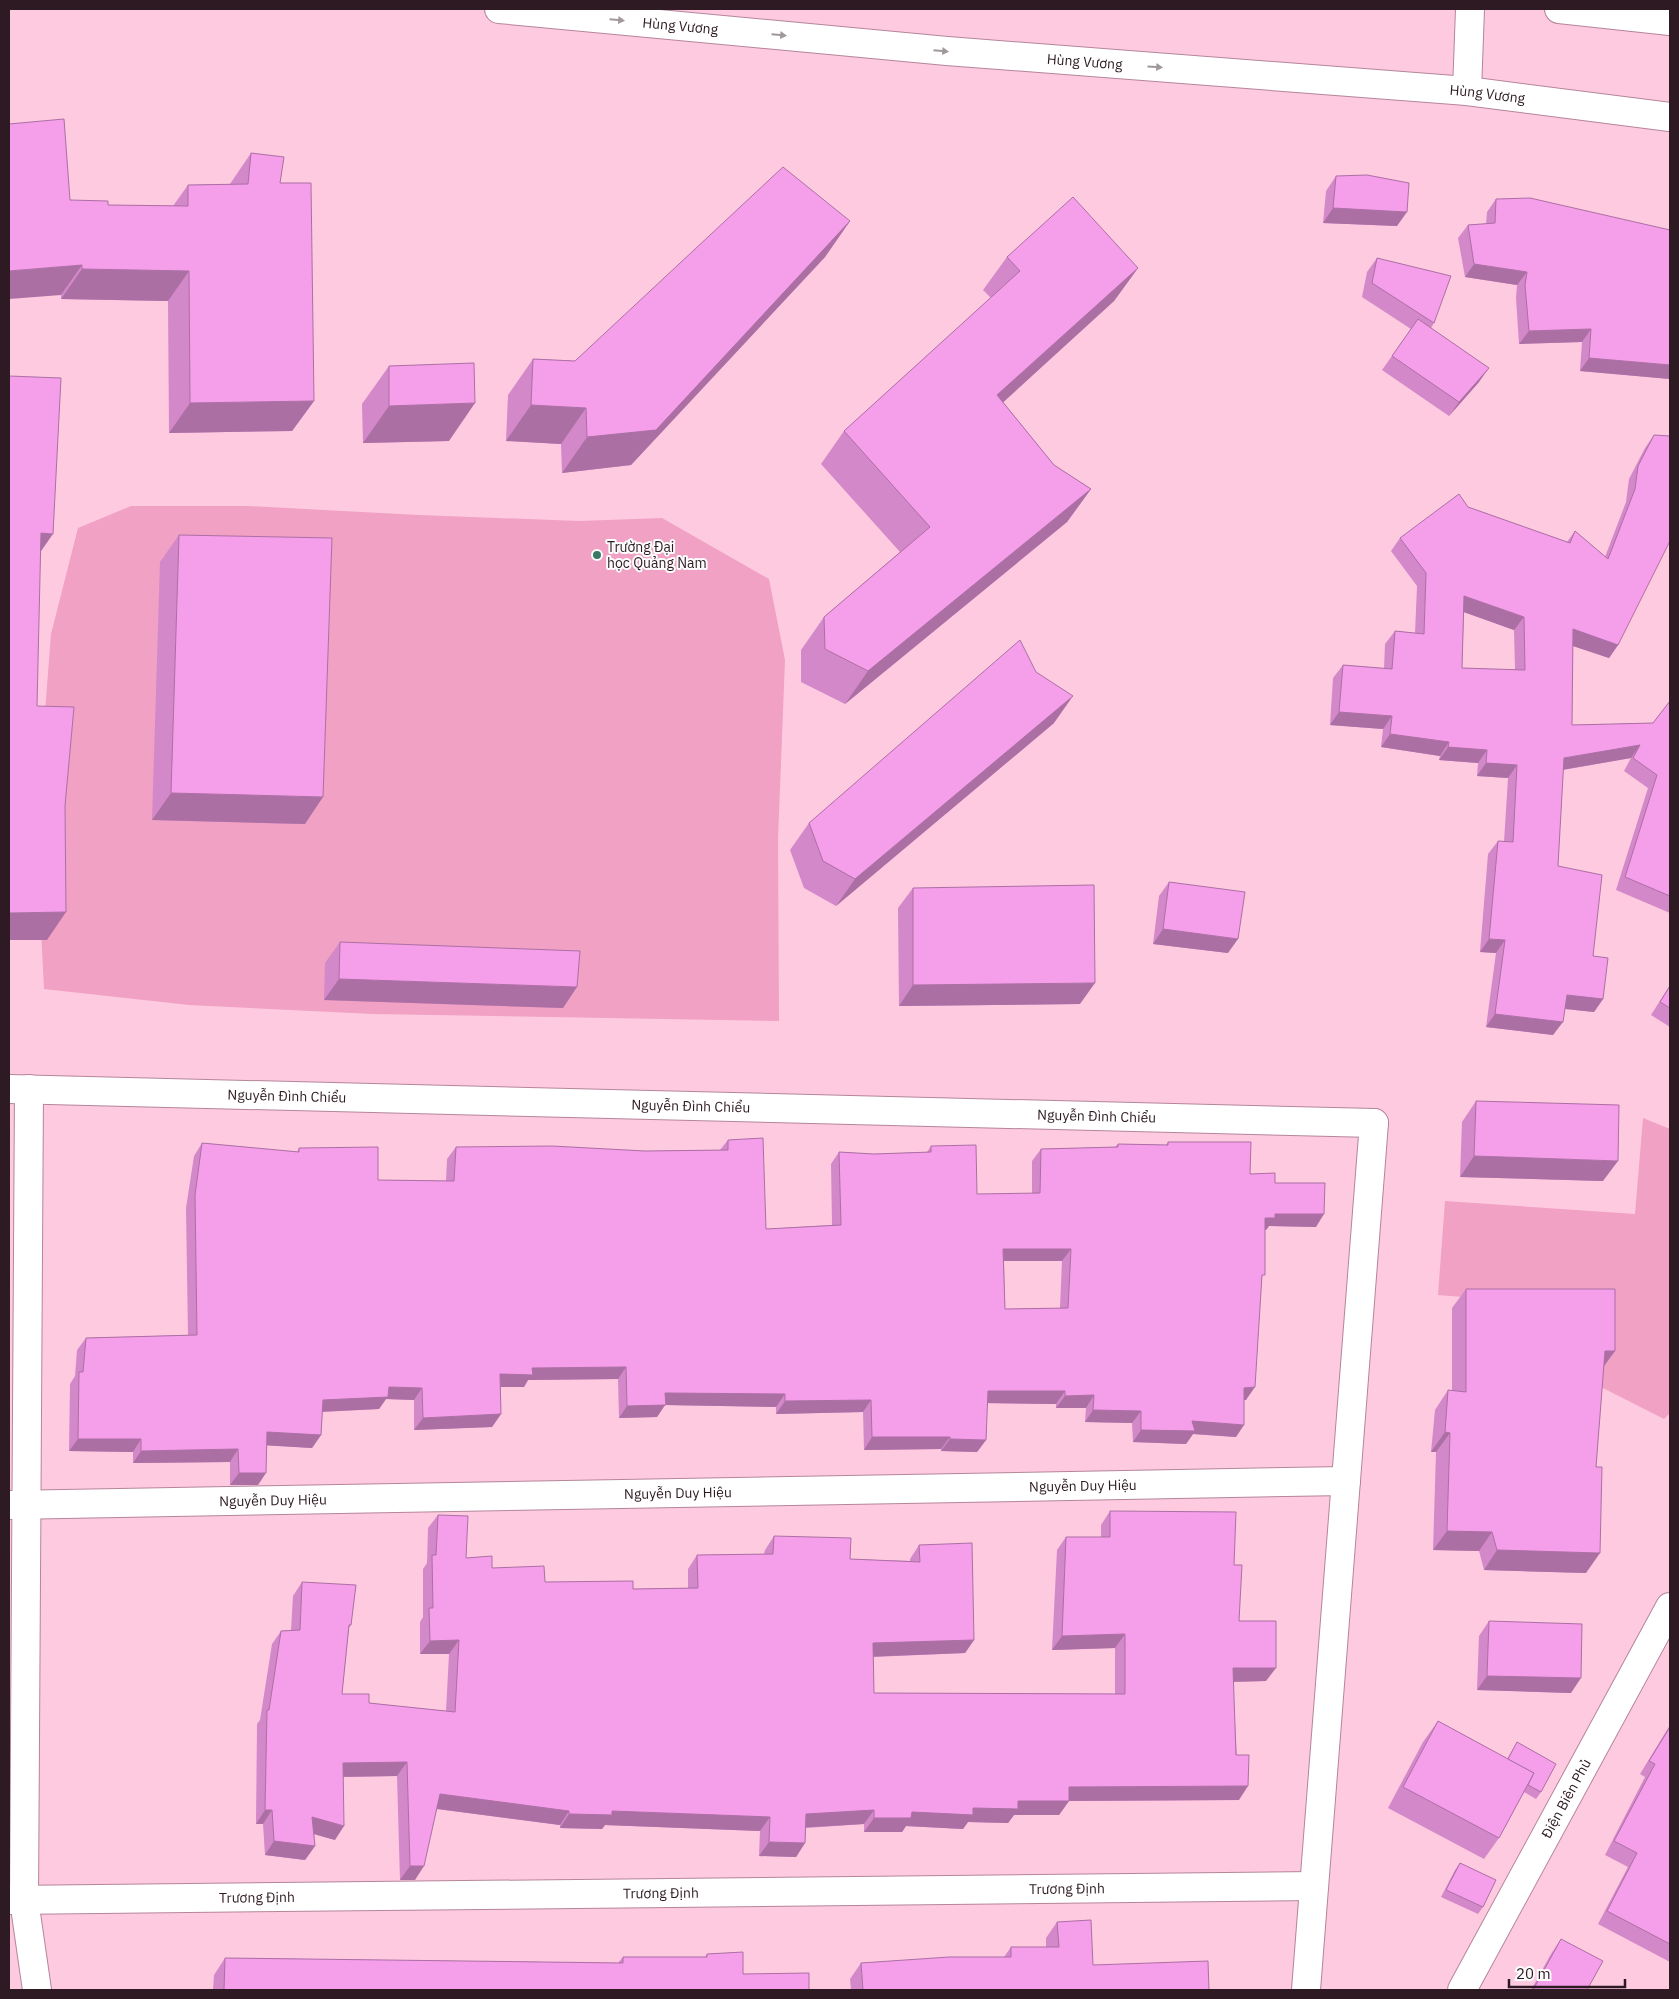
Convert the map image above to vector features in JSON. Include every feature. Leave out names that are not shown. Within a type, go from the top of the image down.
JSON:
[{"type":"street","name":"Hùng Vương","points":[[499,9],[947,51],[1467,91],[1670,117]]},
{"type":"street","points":[[1467,91],[1470,9]]},
{"type":"street","points":[[1559,9],[1670,21]]},
{"type":"street","points":[[19,1089],[16,1900],[37,1990]]},
{"type":"street","name":"Nguyễn Đình Chiểu","points":[[19,1089],[1374,1123],[1346,1482]]},
{"type":"street","points":[[1306,1990],[1346,1482]]},
{"type":"street","name":"Nguyễn Duy Hiệu","points":[[18,1505],[1346,1482]]},
{"type":"street","name":"Điện Biên Phủ","points":[[1462,1990],[1670,1607]]},
{"type":"street","name":"Trương Định","points":[[16,1900],[1314,1886]]},
{"type":"shaded area","points":[[131,506],[248,506],[579,521],[662,518],[769,579],[785,660],[778,839],[779,1021],[373,1014],[189,1005],[44,989],[36,831],[51,634],[78,528]]},
{"type":"shaded area","points":[[1643,1118],[1670,1129],[1670,1413],[1664,1419],[1601,1387],[1601,1308],[1438,1295],[1445,1201],[1635,1214]]},
{"type":"building","points":[[64,119],[70,200],[108,201],[108,205],[188,206],[188,185],[248,184],[251,153],[284,157],[280,183],[311,183],[314,401],[190,403],[189,271],[82,269],[82,265],[9,271],[9,124]]},
{"type":"building","points":[[783,167],[850,221],[656,430],[587,437],[586,408],[531,405],[533,359],[575,361]]},
{"type":"building","points":[[1367,175],[1409,183],[1407,212],[1333,208],[1336,176]]},
{"type":"building","points":[[1073,197],[1138,268],[997,395],[1054,465],[1091,489],[868,671],[825,649],[824,617],[930,527],[844,431],[1020,271],[1007,257]]},
{"type":"building","points":[[1530,198],[1670,230],[1670,365],[1589,358],[1591,329],[1529,331],[1525,285],[1527,272],[1474,264],[1468,225],[1495,223],[1496,199]]},
{"type":"building","points":[[1377,258],[1451,276],[1434,323],[1372,283]]},
{"type":"building","points":[[1418,319],[1489,368],[1459,402],[1392,356]]},
{"type":"building","points":[[474,363],[475,403],[389,406],[389,366]]},
{"type":"building","points":[[9,376],[61,378],[53,534],[41,533],[37,706],[74,707],[65,806],[66,912],[9,913]]},
{"type":"building","points":[[1654,435],[1670,436],[1670,541],[1618,645],[1573,629],[1572,725],[1653,723],[1670,701],[1670,896],[1625,877],[1657,775],[1633,758],[1640,745],[1564,758],[1558,866],[1602,875],[1593,956],[1608,958],[1603,999],[1567,995],[1563,1022],[1495,1014],[1505,940],[1489,939],[1498,841],[1513,842],[1517,765],[1486,763],[1487,750],[1448,747],[1449,742],[1390,734],[1392,716],[1339,712],[1343,665],[1392,669],[1395,631],[1424,634],[1426,573],[1400,538],[1459,494],[1468,507],[1570,543],[1575,531],[1608,559],[1635,489],[1638,466]],"holes":[[[1464,596],[1524,617],[1525,670],[1462,668]]]},
{"type":"building","points":[[179,535],[332,538],[323,797],[171,793]]},
{"type":"building","points":[[1020,640],[1036,672],[1073,696],[855,879],[823,861],[809,823]]},
{"type":"building","points":[[1169,882],[1245,892],[1238,939],[1163,929]]},
{"type":"building","points":[[1094,885],[1095,983],[913,985],[913,888]]},
{"type":"building","points":[[340,942],[580,951],[577,987],[339,979]]},
{"type":"building","points":[[1670,986],[1670,1008],[1660,1002]]},
{"type":"building","points":[[1476,1101],[1619,1105],[1618,1161],[1474,1156]]},
{"type":"building","points":[[763,1138],[766,1229],[841,1225],[839,1152],[874,1154],[931,1152],[931,1146],[976,1145],[977,1194],[1040,1193],[1041,1149],[1118,1147],[1118,1144],[1168,1145],[1168,1142],[1251,1142],[1250,1174],[1275,1173],[1275,1183],[1325,1183],[1324,1214],[1275,1214],[1275,1218],[1265,1218],[1265,1275],[1262,1275],[1255,1387],[1244,1388],[1244,1425],[1192,1421],[1195,1431],[1141,1430],[1141,1411],[1093,1410],[1094,1395],[1065,1396],[1065,1391],[988,1391],[986,1440],[950,1439],[950,1437],[872,1437],[871,1400],[785,1401],[785,1394],[665,1393],[666,1405],[627,1406],[626,1367],[532,1368],[533,1375],[500,1374],[501,1414],[423,1418],[422,1388],[389,1387],[388,1397],[323,1400],[321,1435],[267,1432],[266,1473],[239,1473],[238,1449],[141,1451],[141,1439],[78,1439],[79,1372],[83,1372],[86,1338],[197,1335],[195,1195],[202,1143],[299,1152],[299,1148],[378,1147],[378,1180],[454,1181],[456,1147],[552,1146],[645,1151],[728,1150],[728,1140]],"holes":[[[1003,1249],[1071,1249],[1068,1308],[1005,1309]]]},
{"type":"building","points":[[1466,1289],[1615,1289],[1615,1351],[1605,1351],[1596,1467],[1602,1467],[1600,1553],[1497,1550],[1492,1532],[1447,1531],[1450,1433],[1445,1432],[1448,1390],[1466,1392]]},
{"type":"building","points":[[1110,1511],[1236,1512],[1234,1565],[1242,1565],[1239,1621],[1276,1621],[1276,1668],[1233,1668],[1236,1755],[1249,1755],[1248,1786],[1069,1787],[1069,1801],[1018,1801],[1018,1809],[973,1808],[973,1815],[912,1812],[911,1818],[874,1818],[874,1810],[806,1814],[805,1843],[769,1842],[770,1817],[612,1811],[612,1815],[569,1814],[569,1811],[440,1794],[424,1866],[410,1866],[407,1762],[343,1763],[344,1826],[312,1817],[315,1846],[274,1841],[272,1810],[265,1810],[267,1710],[269,1710],[281,1631],[300,1630],[302,1582],[356,1585],[351,1625],[349,1625],[342,1694],[369,1694],[369,1703],[455,1712],[459,1640],[430,1641],[429,1608],[433,1608],[432,1555],[436,1555],[438,1515],[468,1516],[466,1558],[492,1556],[492,1568],[544,1566],[545,1582],[633,1581],[633,1589],[698,1588],[697,1555],[773,1554],[774,1536],[851,1538],[850,1559],[920,1562],[919,1545],[972,1543],[974,1640],[873,1643],[874,1693],[1125,1694],[1125,1634],[1062,1636],[1066,1537],[1110,1537]]},
{"type":"building","points":[[1489,1621],[1582,1624],[1581,1678],[1487,1676]]},
{"type":"building","points":[[1438,1721],[1534,1773],[1499,1838],[1403,1787]]},
{"type":"building","points":[[1670,1727],[1670,1944],[1607,1911],[1637,1853],[1614,1841],[1655,1764],[1649,1761]]},
{"type":"building","points":[[1517,1742],[1556,1764],[1541,1792],[1528,1785],[1534,1773],[1508,1759]]},
{"type":"building","points":[[1460,1863],[1496,1880],[1483,1907],[1446,1890]]},
{"type":"building","points":[[1091,1920],[1093,1965],[1208,1961],[1209,1990],[863,1990],[861,1963],[949,1957],[1011,1957],[1011,1947],[1059,1947],[1057,1922]]},
{"type":"building","points":[[1561,1939],[1603,1961],[1587,1990],[1533,1990]]},
{"type":"building","points":[[743,1952],[743,1974],[809,1973],[809,1990],[224,1990],[225,1958],[623,1963],[623,1957],[707,1957],[707,1954]]},
{"type":"place","name":"Trường Đại học Quảng Nam","points":[[597,555]]}]
